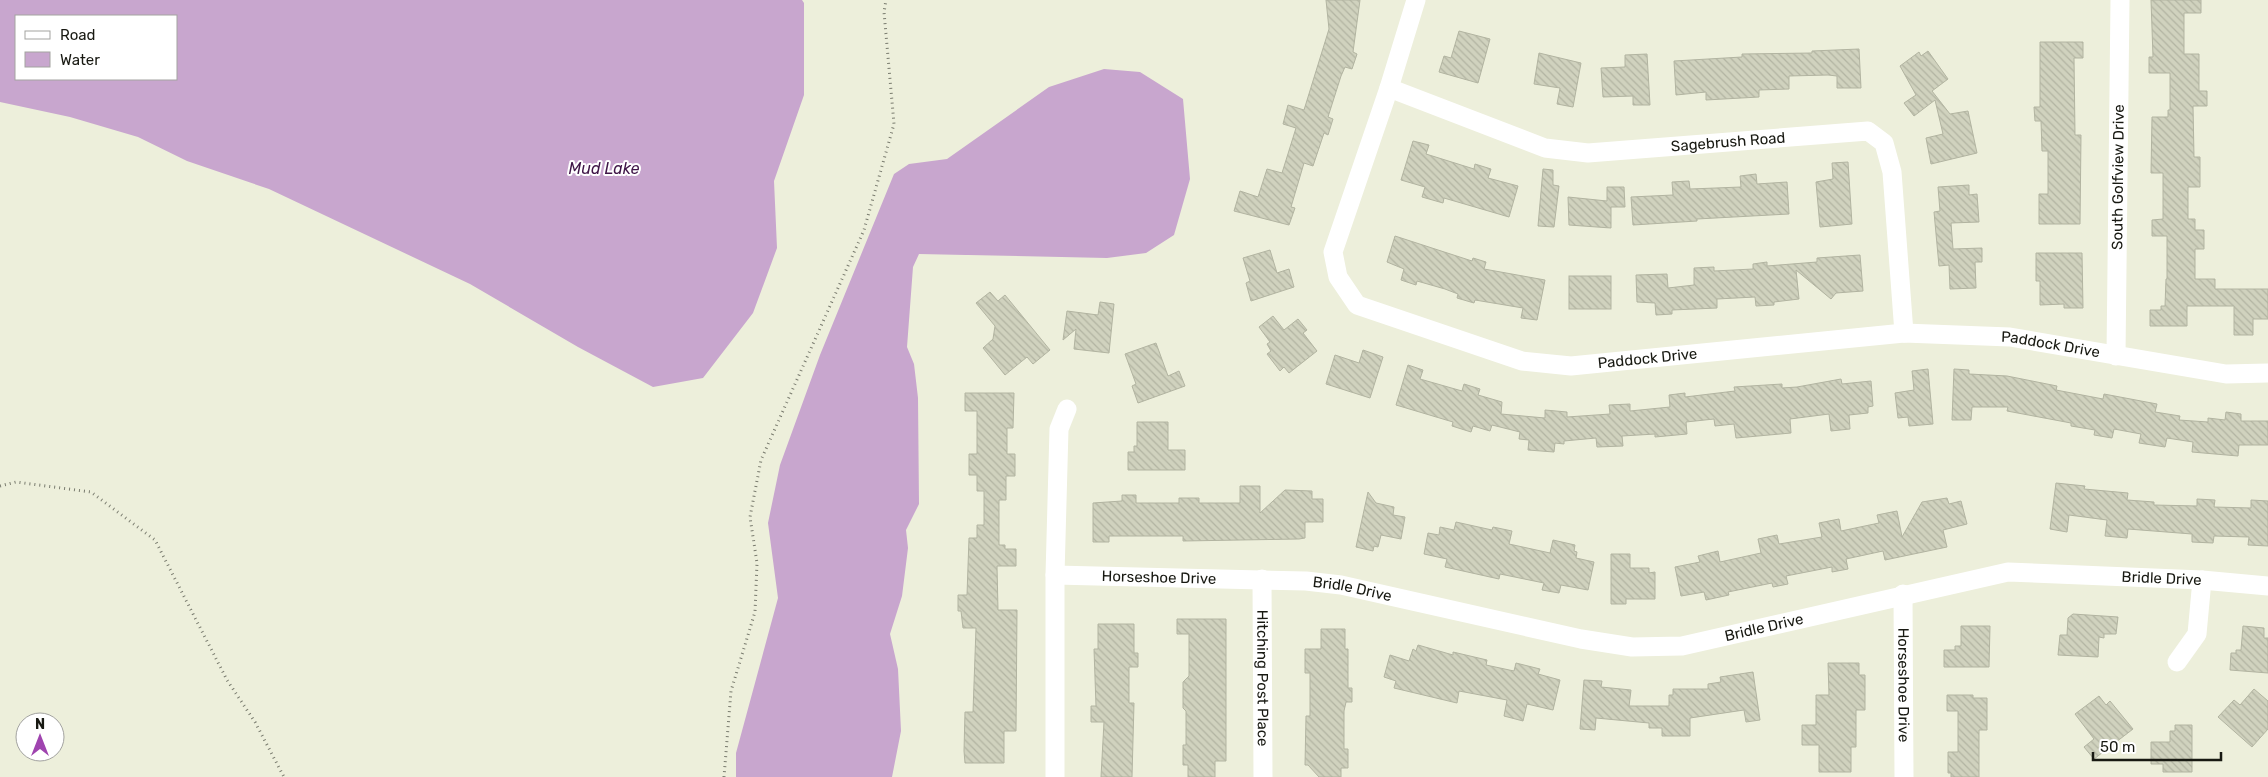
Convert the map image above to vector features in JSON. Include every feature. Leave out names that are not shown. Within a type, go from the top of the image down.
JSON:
[{"type":"street","name":"Paddock Drive","points":[[1416,0],[1389,88],[1333,252],[1338,278],[1357,305],[1522,361],[1571,366],[1904,333],[2010,337],[2226,374],[2268,374]]},
{"type":"street","name":"South Golfview Drive","points":[[2116,356],[2120,0]]},
{"type":"street","name":"Sagebrush Road","points":[[1389,88],[1545,148],[1588,153],[1868,131],[1884,143],[1892,172],[1904,333]]},
{"type":"street","points":[[1056,777],[1055,575],[1059,429],[1067,408]]},
{"type":"street","name":"Bridle Drive","points":[[1262,579],[1341,585],[1581,639],[1632,648],[1682,646],[1903,594],[2008,572],[2202,580],[2268,586]]},
{"type":"street","name":"Horseshoe Drive","points":[[1055,575],[1262,579]]},
{"type":"street","name":"Hitching Post Place","points":[[1262,579],[1263,777]]},
{"type":"street","points":[[2177,662],[2196,634],[2202,580]]},
{"type":"street","name":"Horseshoe Drive","points":[[1903,594],[1904,777]]},
{"type":"path","points":[[724,777],[731,691],[755,612],[757,564],[750,517],[761,460],[864,230],[894,124],[884,12],[886,0]]},
{"type":"path","points":[[0,486],[16,482],[91,492],[156,540],[227,680],[255,722],[284,777]]},
{"type":"water","name":"Mud Lake","points":[[0,0],[802,0],[804,3],[804,95],[774,181],[777,248],[753,313],[703,378],[653,387],[578,347],[470,284],[269,189],[187,161],[138,137],[70,117],[0,102]]},
{"type":"water","points":[[1104,69],[1140,72],[1183,99],[1190,179],[1174,235],[1146,253],[1107,258],[919,254],[913,267],[907,347],[914,364],[918,398],[919,504],[906,530],[908,548],[902,596],[890,634],[898,669],[901,731],[892,777],[736,777],[736,753],[778,598],[768,523],[780,465],[820,355],[894,174],[909,164],[947,159],[1049,87]]},
{"type":"building","points":[[1326,0],[1360,0],[1353,52],[1357,54],[1352,69],[1345,67],[1341,76],[1328,117],[1333,119],[1328,135],[1324,133],[1313,166],[1304,163],[1291,207],[1295,208],[1289,225],[1234,211],[1240,191],[1258,197],[1267,169],[1282,173],[1296,128],[1283,124],[1288,105],[1304,110],[1329,29]]},
{"type":"building","points":[[2151,0],[2201,0],[2201,13],[2184,13],[2184,54],[2199,54],[2199,91],[2207,91],[2207,106],[2193,106],[2194,157],[2200,157],[2200,187],[2188,187],[2188,219],[2195,219],[2195,230],[2204,230],[2204,249],[2195,249],[2195,279],[2215,279],[2215,289],[2268,289],[2268,319],[2253,319],[2253,335],[2234,335],[2234,306],[2187,306],[2187,326],[2150,326],[2150,310],[2161,310],[2161,306],[2165,306],[2167,279],[2167,236],[2152,236],[2152,220],[2163,219],[2163,173],[2151,173],[2152,117],[2168,117],[2168,110],[2170,110],[2170,73],[2149,73],[2149,57],[2153,57]]},
{"type":"building","points":[[1459,31],[1490,39],[1478,83],[1439,72],[1444,56],[1451,58]]},
{"type":"building","points":[[2040,42],[2083,42],[2083,58],[2074,58],[2075,135],[2081,135],[2080,224],[2039,224],[2039,194],[2048,194],[2048,151],[2042,151],[2041,121],[2035,121],[2034,107],[2040,107]]},
{"type":"building","points":[[1859,49],[1861,88],[1837,88],[1837,76],[1789,76],[1789,89],[1759,90],[1759,97],[1706,100],[1706,92],[1676,95],[1674,61],[1742,57],[1742,54],[1812,53],[1812,51]]},
{"type":"building","points":[[1928,51],[1948,79],[1932,91],[1950,114],[1968,111],[1977,153],[1931,164],[1926,138],[1943,134],[1935,100],[1914,116],[1904,103],[1916,95],[1900,66],[1919,52],[1921,56]]},
{"type":"building","points":[[1539,53],[1581,63],[1573,107],[1557,104],[1560,88],[1534,84]]},
{"type":"building","points":[[1647,54],[1650,105],[1633,105],[1633,96],[1603,97],[1601,68],[1625,67],[1625,55]]},
{"type":"building","points":[[1413,141],[1429,145],[1426,154],[1474,169],[1475,164],[1491,169],[1488,178],[1518,186],[1509,217],[1444,198],[1443,203],[1422,197],[1425,187],[1401,180]]},
{"type":"building","points":[[1848,162],[1852,224],[1820,227],[1816,182],[1833,179],[1832,163]]},
{"type":"building","points":[[1543,169],[1553,170],[1553,185],[1559,186],[1554,227],[1538,226]]},
{"type":"building","points":[[1756,174],[1757,184],[1787,182],[1789,214],[1633,225],[1631,197],[1673,195],[1672,182],[1689,181],[1690,189],[1741,187],[1740,176]]},
{"type":"building","points":[[1969,185],[1969,195],[1977,194],[1979,222],[1951,223],[1953,249],[1982,248],[1982,262],[1975,262],[1976,288],[1950,289],[1949,265],[1939,266],[1934,212],[1940,211],[1938,187]]},
{"type":"building","points":[[1607,187],[1624,187],[1625,207],[1611,207],[1611,228],[1569,225],[1568,197],[1607,201]]},
{"type":"building","points":[[1395,236],[1472,261],[1473,258],[1486,262],[1484,269],[1545,280],[1537,320],[1521,318],[1523,308],[1475,300],[1474,303],[1457,298],[1458,294],[1445,289],[1417,281],[1416,285],[1401,280],[1404,269],[1387,262]]},
{"type":"building","points":[[1270,250],[1277,273],[1289,269],[1294,287],[1251,301],[1246,283],[1250,281],[1243,258]]},
{"type":"building","points":[[2036,253],[2082,253],[2083,308],[2064,308],[2064,304],[2040,305],[2040,281],[2036,281]]},
{"type":"building","points":[[1860,255],[1863,291],[1836,293],[1831,299],[1796,270],[1799,299],[1774,302],[1774,305],[1756,306],[1755,297],[1717,299],[1717,308],[1672,310],[1672,314],[1656,315],[1655,303],[1637,302],[1636,275],[1667,274],[1668,288],[1694,285],[1694,268],[1714,267],[1714,271],[1753,269],[1753,264],[1767,262],[1767,266],[1817,262],[1817,258]]},
{"type":"building","points":[[1569,276],[1611,276],[1611,309],[1569,309]]},
{"type":"building","points":[[990,292],[998,301],[1005,295],[1050,350],[1033,364],[1027,357],[1005,375],[983,348],[993,339],[995,326],[976,303]]},
{"type":"building","points":[[1100,302],[1114,304],[1109,353],[1074,349],[1076,329],[1063,340],[1067,311],[1098,315]]},
{"type":"building","points":[[1273,316],[1284,330],[1298,319],[1307,330],[1303,333],[1317,351],[1289,373],[1284,367],[1280,371],[1267,354],[1271,351],[1267,344],[1270,342],[1259,327]]},
{"type":"building","points":[[1156,343],[1168,376],[1179,371],[1185,386],[1138,403],[1132,386],[1136,384],[1125,354]]},
{"type":"building","points":[[1363,350],[1383,357],[1370,398],[1326,384],[1335,355],[1359,363]]},
{"type":"building","points":[[1408,365],[1423,370],[1420,379],[1462,391],[1464,384],[1480,389],[1478,395],[1502,402],[1501,414],[1545,418],[1545,410],[1567,412],[1567,417],[1610,414],[1609,405],[1630,404],[1630,411],[1670,407],[1669,395],[1685,393],[1685,397],[1735,391],[1734,387],[1782,384],[1782,388],[1797,387],[1841,379],[1842,384],[1871,381],[1873,406],[1868,407],[1868,413],[1849,415],[1850,429],[1831,431],[1829,414],[1790,419],[1791,433],[1736,438],[1734,424],[1715,426],[1714,419],[1686,422],[1687,434],[1655,437],[1655,434],[1622,436],[1623,446],[1597,447],[1596,438],[1564,441],[1564,444],[1555,443],[1554,452],[1528,450],[1529,440],[1519,439],[1520,432],[1492,425],[1490,431],[1473,426],[1471,432],[1452,426],[1453,422],[1396,405]]},
{"type":"building","points":[[1928,369],[1933,424],[1909,426],[1908,417],[1898,418],[1895,393],[1914,390],[1912,371]]},
{"type":"building","points":[[1954,369],[1969,370],[1969,374],[2007,376],[2057,386],[2056,390],[2103,399],[2104,394],[2157,404],[2155,412],[2180,416],[2179,420],[2208,422],[2208,418],[2225,420],[2226,412],[2241,414],[2241,421],[2268,421],[2268,445],[2239,445],[2238,456],[2192,452],[2193,442],[2167,438],[2165,447],[2139,443],[2141,434],[2114,429],[2112,438],[2094,435],[2095,430],[2071,426],[2071,423],[2007,411],[2008,407],[1972,407],[1971,420],[1952,420]]},
{"type":"building","points":[[965,393],[1014,393],[1013,428],[1007,428],[1007,454],[1015,454],[1015,476],[1006,476],[1006,500],[999,500],[999,545],[1005,545],[1005,549],[1016,549],[1016,566],[997,566],[998,610],[1017,610],[1016,731],[1004,731],[1004,763],[965,763],[965,712],[973,712],[976,628],[963,628],[961,611],[958,611],[958,595],[967,595],[969,538],[977,538],[977,525],[984,525],[984,491],[977,491],[977,475],[969,475],[969,454],[977,454],[977,411],[965,411]]},
{"type":"building","points":[[1137,422],[1168,422],[1168,450],[1185,450],[1185,470],[1128,470],[1128,452],[1134,452],[1134,446],[1137,446]]},
{"type":"building","points":[[2056,483],[2085,486],[2084,489],[2128,493],[2127,500],[2154,502],[2154,505],[2197,506],[2197,499],[2215,500],[2214,507],[2251,508],[2251,500],[2268,501],[2268,546],[2248,545],[2249,537],[2214,536],[2213,543],[2192,542],[2192,534],[2128,529],[2127,538],[2105,536],[2107,520],[2069,515],[2067,532],[2050,529]]},
{"type":"building","points":[[1240,486],[1260,486],[1260,513],[1285,490],[1312,491],[1312,499],[1323,499],[1323,522],[1305,522],[1305,538],[1299,539],[1183,541],[1183,536],[1109,536],[1109,542],[1093,542],[1093,503],[1122,501],[1122,495],[1136,495],[1136,503],[1179,503],[1179,498],[1199,498],[1199,503],[1240,503]]},
{"type":"building","points":[[1368,492],[1376,503],[1394,507],[1393,515],[1405,517],[1401,539],[1381,535],[1378,547],[1374,546],[1373,551],[1356,547]]},
{"type":"building","points":[[1947,498],[1949,504],[1961,501],[1967,524],[1943,530],[1947,547],[1885,560],[1883,551],[1846,559],[1848,569],[1832,572],[1832,567],[1786,576],[1788,584],[1773,587],[1772,583],[1728,592],[1729,595],[1706,600],[1704,592],[1681,596],[1675,567],[1700,562],[1698,556],[1718,551],[1720,562],[1761,553],[1758,539],[1777,535],[1779,544],[1822,537],[1819,523],[1839,519],[1841,531],[1879,523],[1877,515],[1897,511],[1902,537],[1922,502]]},
{"type":"building","points":[[1456,522],[1492,530],[1493,527],[1512,531],[1509,544],[1550,553],[1553,540],[1575,545],[1576,558],[1594,562],[1588,590],[1561,585],[1559,593],[1542,590],[1544,583],[1500,574],[1499,579],[1445,567],[1447,559],[1424,554],[1428,533],[1439,535],[1440,527],[1454,530]]},
{"type":"building","points":[[1611,554],[1630,554],[1630,568],[1649,568],[1649,573],[1655,572],[1655,599],[1626,599],[1626,604],[1611,604]]},
{"type":"building","points":[[2073,614],[2118,617],[2116,634],[2104,634],[2104,638],[2099,637],[2098,657],[2058,655],[2060,635],[2067,635],[2068,618]]},
{"type":"building","points":[[1177,619],[1226,619],[1226,761],[1215,761],[1215,777],[1188,777],[1188,765],[1183,765],[1183,745],[1186,745],[1186,711],[1183,708],[1183,682],[1189,676],[1189,634],[1177,634]]},
{"type":"building","points":[[1098,624],[1134,624],[1134,653],[1138,653],[1138,667],[1129,667],[1129,703],[1134,703],[1132,777],[1101,777],[1104,722],[1091,722],[1091,706],[1096,706],[1094,649],[1098,649]]},
{"type":"building","points":[[1961,626],[1990,626],[1989,667],[1944,667],[1944,650],[1955,650],[1955,646],[1961,646]]},
{"type":"building","points":[[2243,626],[2264,628],[2264,638],[2268,638],[2268,673],[2230,670],[2231,653],[2241,650]]},
{"type":"building","points":[[1321,629],[1345,629],[1345,649],[1348,649],[1348,688],[1352,688],[1352,702],[1346,702],[1344,711],[1344,749],[1348,749],[1348,768],[1341,768],[1341,777],[1319,777],[1308,765],[1305,765],[1306,716],[1310,716],[1310,673],[1305,673],[1305,649],[1321,649]]},
{"type":"building","points":[[1418,645],[1453,655],[1453,652],[1487,660],[1486,665],[1514,671],[1516,663],[1540,669],[1538,674],[1560,680],[1553,710],[1527,704],[1523,721],[1504,716],[1507,700],[1459,691],[1457,703],[1394,688],[1396,681],[1384,677],[1390,655],[1409,661],[1413,649],[1416,651]]},
{"type":"building","points":[[1828,663],[1859,663],[1859,675],[1865,675],[1865,710],[1856,710],[1856,747],[1851,747],[1851,772],[1819,772],[1819,745],[1802,745],[1802,725],[1816,725],[1816,695],[1829,695]]},
{"type":"building","points":[[1753,672],[1760,720],[1746,722],[1744,710],[1690,718],[1690,736],[1662,736],[1662,728],[1649,728],[1649,723],[1596,718],[1595,730],[1580,729],[1584,680],[1602,681],[1601,687],[1631,690],[1629,706],[1669,706],[1669,695],[1673,695],[1673,689],[1708,689],[1708,684],[1721,682],[1720,677]]},
{"type":"building","points":[[2254,689],[2268,701],[2268,729],[2252,747],[2218,717],[2234,700],[2240,705]]},
{"type":"building","points":[[1947,695],[1973,695],[1973,698],[1987,698],[1987,730],[1979,730],[1979,777],[1951,777],[1951,773],[1948,773],[1948,752],[1958,752],[1958,711],[1947,711]]},
{"type":"building","points":[[2099,696],[2106,705],[2110,701],[2133,729],[2094,759],[2084,747],[2094,739],[2075,714]]},
{"type":"building","points":[[2175,725],[2192,725],[2192,772],[2163,772],[2163,764],[2151,764],[2151,742],[2170,742],[2170,731],[2175,731]]}]
